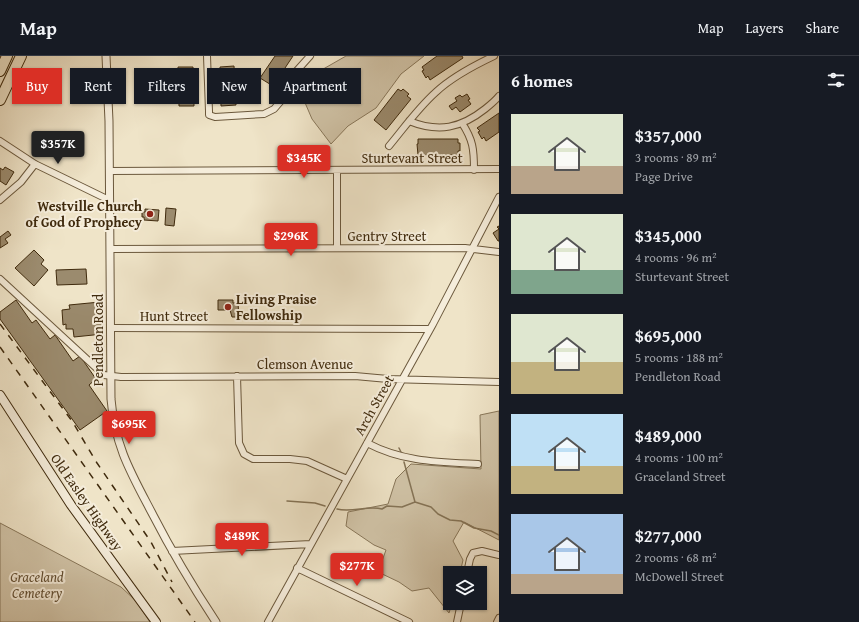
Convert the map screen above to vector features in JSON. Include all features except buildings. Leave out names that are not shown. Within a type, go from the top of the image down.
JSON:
[{"type":"highway","points":[[0,71],[7,56]]},
{"type":"highway","points":[[0,100],[21,56]]},
{"type":"main road","name":"Old Easley Highway","points":[[0,395],[71,505],[156,622]]},
{"type":"street","name":"Pendleton Road","points":[[106,56],[112,416],[118,443],[131,473],[188,580],[216,622]]},
{"type":"street","points":[[207,56],[209,115],[215,117],[264,114],[274,109],[280,102],[292,76],[310,56]]},
{"type":"street","points":[[389,146],[409,121],[437,91],[476,64],[494,56]]},
{"type":"street","points":[[409,121],[423,127],[441,128],[458,125],[478,115],[499,96]]},
{"type":"street","points":[[462,123],[470,136],[474,148],[474,170]]},
{"type":"street","points":[[0,141],[36,164],[109,200]]},
{"type":"street","points":[[0,200],[21,182],[36,164]]},
{"type":"street","points":[[337,170],[337,248]]},
{"type":"street","name":"Sturtevant Street","points":[[109,171],[499,170]]},
{"type":"street","name":"Arch Street","points":[[268,622],[473,249],[499,197]]},
{"type":"street","name":"Gentry Street","points":[[110,249],[473,249],[499,252]]},
{"type":"street","points":[[0,279],[104,375],[111,376]]},
{"type":"street","name":"Hunt Street","points":[[110,328],[429,329]]},
{"type":"street","name":"Clemson Avenue","points":[[111,376],[355,376],[499,382]]},
{"type":"street","points":[[237,376],[239,443],[244,454],[253,459],[290,459],[307,462],[346,479]]},
{"type":"street","points":[[367,443],[389,454],[413,459],[478,464]]},
{"type":"street","points":[[172,551],[311,544]]},
{"type":"street","points":[[468,566],[473,553],[482,551],[499,555]]},
{"type":"street","points":[[297,568],[409,622]]},
{"type":"street","points":[[457,622],[460,610]]},
{"type":"street","points":[[497,622],[499,618]]},
{"type":"green space","points":[[346,56],[424,56],[401,74],[376,108],[348,126],[331,144],[312,119],[306,104],[361,104],[361,68],[325,68]]},
{"type":"green space","points":[[499,411],[499,540],[464,522],[453,541],[463,560],[462,566],[443,566],[443,606],[429,588],[412,591],[399,582],[378,572],[386,550],[374,545],[346,526],[348,512],[388,504],[396,479],[411,464],[481,469],[480,415]]},
{"type":"green space","name":"Graceland Cemetery","points":[[0,523],[121,587],[135,600],[150,622],[0,622]]},
{"type":"waterway","points":[[399,448],[402,454]]},
{"type":"waterway","points":[[404,462],[415,502]]},
{"type":"waterway","points":[[287,501],[315,503],[325,506]]},
{"type":"waterway","points":[[337,509],[382,509],[387,506],[402,507],[415,502],[431,507],[438,514],[450,520],[461,521],[474,528],[491,531],[499,535]]},
{"type":"railway","points":[[0,324],[72,421],[97,463],[151,542],[172,582]]},
{"type":"railway","points":[[0,347],[195,622]]},
{"type":"place","name":"Westville Church of God of Prophecy","points":[[150,214]]},
{"type":"place","name":"Living Praise Fellowship","points":[[228,307]]}]
